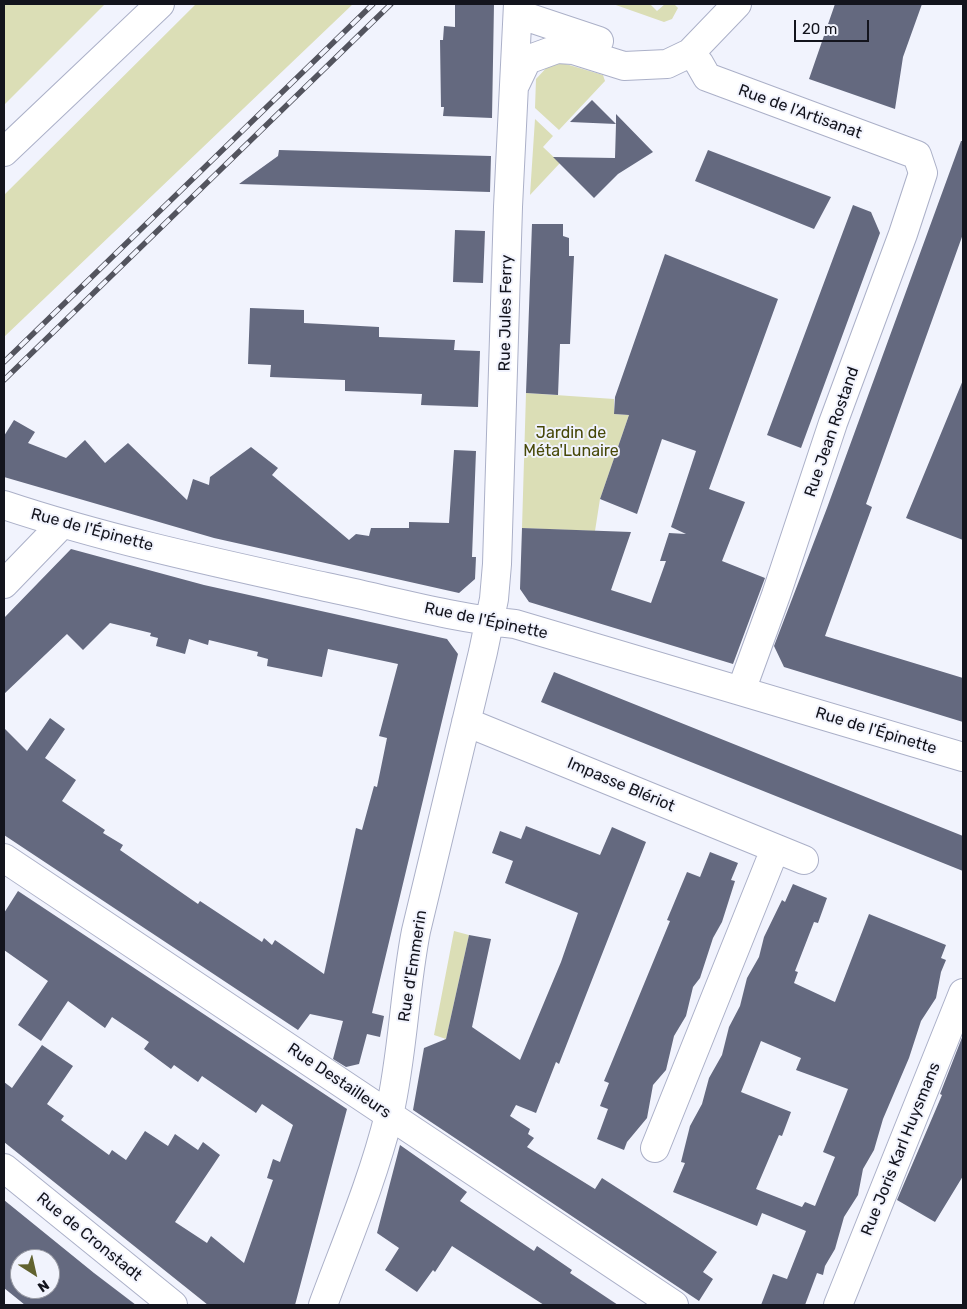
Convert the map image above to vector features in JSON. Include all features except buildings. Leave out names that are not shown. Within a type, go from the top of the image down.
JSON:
[{"type":"street","points":[[4,152],[160,4]]},
{"type":"street","points":[[514,86],[527,60],[557,49],[573,50],[624,66],[667,64],[684,55],[737,4]]},
{"type":"street","points":[[518,9],[657,59],[684,55]]},
{"type":"street","name":"Rue Jules Ferry","points":[[490,622],[497,564],[518,9]]},
{"type":"street","name":"Rue de l'Artisanat","points":[[684,55],[700,63],[707,77],[916,155],[923,173]]},
{"type":"street","name":"Rue Jean Rostand","points":[[740,690],[779,587],[833,424],[903,234],[923,173]]},
{"type":"street","name":"Rue de l'Épinette","points":[[4,505],[62,524],[203,560],[490,622],[516,624],[963,757]]},
{"type":"street","points":[[4,584],[62,524]]},
{"type":"street","name":"Rue d'Emmerin","points":[[323,1305],[389,1115],[397,1070],[410,965],[490,622]]},
{"type":"street","name":"Impasse Blériot","points":[[466,722],[804,860]]},
{"type":"street","points":[[655,1148],[775,849]]},
{"type":"street","name":"Rue Destailleurs","points":[[4,858],[674,1305]]},
{"type":"street","name":"Rue Joris Karl Huysmans","points":[[838,1305],[963,993]]},
{"type":"street","name":"Rue de Cronstadt","points":[[4,1168],[173,1305]]},
{"type":"green space","points":[[4,4],[105,4],[4,105]]},
{"type":"green space","points":[[196,4],[353,4],[4,337],[4,195]]},
{"type":"green space","points":[[613,4],[650,4],[657,11],[665,4],[674,4],[678,8],[672,19],[664,22]]},
{"type":"green space","points":[[559,62],[603,75],[605,81],[559,130],[535,108],[536,79],[550,64]]},
{"type":"green space","points":[[535,119],[553,136],[543,147],[560,163],[530,195]]},
{"type":"green space","name":"Jardin de Méta'Lunaire","points":[[526,393],[614,399],[614,414],[629,415],[600,499],[595,531],[522,528]]},
{"type":"green space","points":[[454,931],[469,935],[446,1039],[434,1035]]},
{"type":"railway","points":[[4,362],[373,4]]},
{"type":"railway","points":[[4,380],[391,4]]}]
